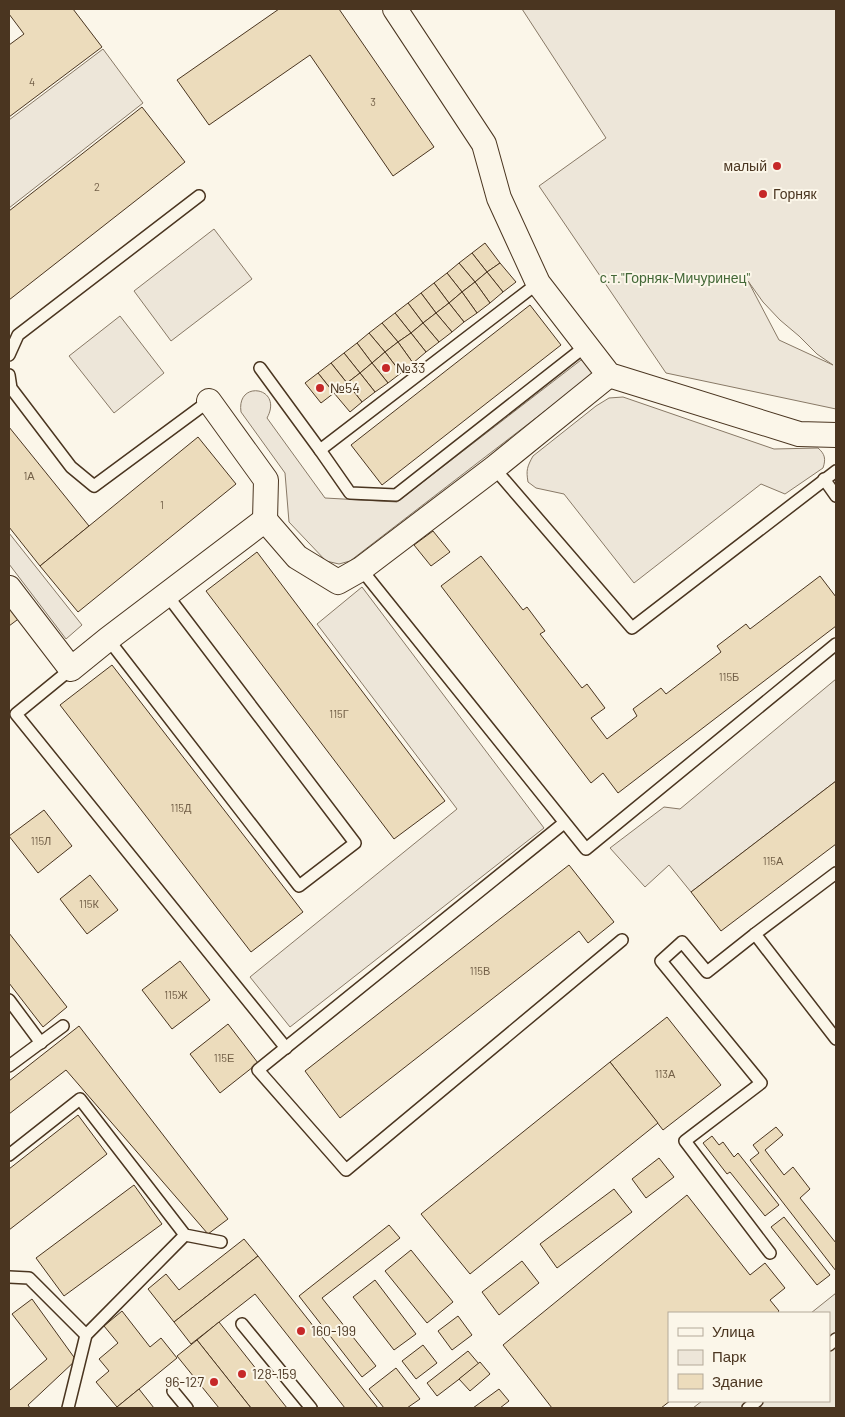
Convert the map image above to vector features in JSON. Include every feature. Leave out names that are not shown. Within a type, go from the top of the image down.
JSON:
[{"type":"street","points":[[395,9],[484,144],[499,198],[538,283],[609,375],[799,434],[836,434]]},
{"type":"street","points":[[209,400],[266,480],[265,520],[297,557],[338,582],[361,569],[494,468],[609,375]]},
{"type":"street","points":[[9,588],[71,669],[265,520]]},
{"type":"lane","points":[[9,355],[18,335],[199,196]]},
{"type":"lane","points":[[320,450],[538,283]]},
{"type":"lane","points":[[260,368],[350,493],[396,495],[587,345]]},
{"type":"lane","points":[[9,376],[11,388],[71,467],[94,486],[209,400]]},
{"type":"lane","points":[[494,468],[632,628],[836,471]]},
{"type":"lane","points":[[824,479],[836,496]]},
{"type":"lane","points":[[361,569],[586,849],[836,644]]},
{"type":"lane","points":[[108,639],[299,886],[347,850],[355,843],[167,594]]},
{"type":"lane","points":[[71,669],[16,714],[286,1048]]},
{"type":"lane","points":[[564,822],[258,1070],[346,1170],[622,940]]},
{"type":"lane","points":[[770,1253],[685,1141],[761,1083],[661,961],[682,942],[708,972],[836,872]]},
{"type":"lane","points":[[755,934],[834,1032]]},
{"type":"lane","points":[[9,1000],[40,1043]]},
{"type":"lane","points":[[9,1066],[63,1026]]},
{"type":"lane","points":[[9,1155],[80,1098],[185,1235],[222,1242]]},
{"type":"lane","points":[[68,1408],[86,1335],[185,1235]]},
{"type":"lane","points":[[9,1277],[29,1278],[86,1335]]},
{"type":"lane","points":[[242,1324],[311,1408]]},
{"type":"lane","points":[[173,1391],[187,1408]]},
{"type":"green space","name":"с.т.\"Горняк-Мичуринец\"","points":[[522,9],[836,9],[836,409],[666,373],[539,186],[606,138]],"holes":[[[748,281],[763,302],[817,354],[833,365],[779,340]]]},
{"type":"green space","points":[[103,49],[143,103],[9,208],[9,120]]},
{"type":"green space","points":[[214,229],[252,279],[171,341],[134,291]]},
{"type":"green space","points":[[120,316],[164,373],[114,413],[69,356]]},
{"type":"green space","points":[[581,360],[588,360],[594,367],[593,374],[350,561],[339,564],[326,561],[289,522],[285,473],[241,412],[241,402],[245,395],[252,391],[265,394],[269,399],[271,407],[267,418],[325,498],[397,502]]},
{"type":"green space","points":[[623,397],[774,449],[818,448],[824,457],[823,468],[785,494],[761,484],[634,583],[564,494],[536,488],[528,482],[527,474],[528,466],[533,456],[596,406],[609,398]]},
{"type":"green space","points":[[9,533],[82,625],[66,639],[9,564]]},
{"type":"green space","points":[[362,587],[544,828],[290,1027],[250,977],[457,809],[317,624]]},
{"type":"green space","points":[[836,679],[836,781],[691,892],[669,865],[645,887],[610,848],[664,807],[680,809]]},
{"type":"shaded area","points":[[836,1293],[836,1408],[693,1408],[701,1402],[830,1402],[830,1312],[812,1312]]},
{"type":"building","points":[[9,9],[73,9],[102,47],[9,117],[9,45],[24,34],[9,14]]},
{"type":"building","points":[[279,9],[339,9],[434,147],[393,176],[310,55],[209,125],[177,80]]},
{"type":"building","points":[[142,107],[185,162],[9,300],[9,211]]},
{"type":"building","points":[[485,243],[500,263],[487,272],[472,253]]},
{"type":"building","points":[[472,253],[487,272],[475,282],[459,263]]},
{"type":"building","points":[[459,263],[475,282],[462,292],[447,273]]},
{"type":"building","points":[[500,263],[516,282],[503,292],[487,272]]},
{"type":"building","points":[[487,272],[503,292],[490,303],[475,282]]},
{"type":"building","points":[[447,273],[462,292],[449,303],[434,283]]},
{"type":"building","points":[[475,282],[490,303],[477,313],[462,292]]},
{"type":"building","points":[[434,283],[449,303],[436,313],[421,293]]},
{"type":"building","points":[[462,292],[477,313],[464,322],[449,303]]},
{"type":"building","points":[[421,293],[436,313],[423,323],[408,303]]},
{"type":"building","points":[[408,303],[423,323],[411,333],[395,313]]},
{"type":"building","points":[[449,303],[464,322],[452,332],[436,313]]},
{"type":"building","points":[[530,305],[561,345],[382,485],[351,445]]},
{"type":"building","points":[[395,313],[411,333],[398,342],[382,323]]},
{"type":"building","points":[[436,313],[452,332],[439,342],[423,323]]},
{"type":"building","points":[[382,323],[398,342],[385,352],[369,333]]},
{"type":"building","points":[[423,323],[439,342],[426,352],[411,333]]},
{"type":"building","points":[[369,333],[385,352],[372,363],[357,343]]},
{"type":"building","points":[[411,333],[426,352],[413,363],[398,342]]},
{"type":"building","points":[[398,342],[413,363],[401,373],[385,352]]},
{"type":"building","points":[[357,343],[372,363],[360,373],[344,353]]},
{"type":"building","name":"№33","points":[[385,352],[401,373],[388,383],[372,363]]},
{"type":"building","points":[[344,353],[360,373],[347,383],[331,363]]},
{"type":"building","points":[[331,363],[347,383],[334,393],[318,373]]},
{"type":"building","points":[[372,363],[388,383],[375,392],[360,373]]},
{"type":"building","name":"№54","points":[[318,373],[334,393],[321,403],[305,383]]},
{"type":"building","points":[[360,373],[375,392],[362,402],[347,383]]},
{"type":"building","points":[[347,383],[362,402],[350,412],[334,393]]},
{"type":"building","points":[[9,427],[89,526],[40,566],[9,527]]},
{"type":"building","points":[[198,437],[236,484],[78,612],[40,566]]},
{"type":"building","points":[[433,531],[450,552],[431,566],[414,545]]},
{"type":"building","points":[[257,552],[445,801],[394,839],[206,591]]},
{"type":"building","points":[[481,556],[523,610],[527,607],[545,631],[540,634],[582,688],[587,684],[605,708],[591,718],[607,739],[637,716],[633,709],[661,688],[666,694],[721,652],[717,646],[746,624],[750,629],[820,576],[836,597],[836,626],[618,793],[603,773],[591,783],[441,586]]},
{"type":"building","points":[[9,601],[21,617],[9,626]]},
{"type":"building","points":[[112,665],[303,912],[251,952],[60,705]]},
{"type":"building","points":[[836,781],[836,844],[721,931],[691,892]]},
{"type":"building","points":[[44,810],[72,846],[38,873],[9,836]]},
{"type":"building","points":[[569,865],[614,922],[588,943],[579,931],[340,1118],[305,1071]]},
{"type":"building","points":[[90,875],[118,910],[87,934],[60,899]]},
{"type":"building","points":[[9,933],[67,1007],[43,1027],[9,983]]},
{"type":"building","points":[[180,961],[210,1000],[172,1029],[142,990]]},
{"type":"building","points":[[667,1017],[721,1085],[663,1130],[610,1062]]},
{"type":"building","points":[[228,1024],[258,1063],[220,1093],[190,1054]]},
{"type":"building","points":[[79,1026],[228,1219],[208,1234],[66,1070],[9,1114],[9,1081]]},
{"type":"building","points":[[610,1062],[658,1123],[470,1274],[421,1214]]},
{"type":"building","points":[[78,1115],[107,1154],[9,1230],[9,1169]]},
{"type":"building","points":[[776,1127],[783,1135],[765,1150],[784,1175],[793,1167],[810,1189],[800,1198],[836,1243],[836,1271],[750,1160],[759,1153],[753,1145]]},
{"type":"building","points":[[712,1136],[719,1145],[723,1142],[734,1157],[738,1153],[779,1205],[765,1216],[730,1172],[727,1174],[703,1143]]},
{"type":"building","points":[[659,1158],[674,1177],[646,1198],[632,1179]]},
{"type":"building","points":[[134,1185],[162,1224],[64,1296],[36,1258]]},
{"type":"building","points":[[614,1189],[632,1212],[557,1268],[540,1244]]},
{"type":"building","points":[[687,1195],[750,1275],[765,1263],[785,1288],[770,1300],[778,1312],[668,1312],[669,1402],[661,1408],[552,1408],[503,1345]]},
{"type":"building","points":[[784,1217],[830,1275],[817,1285],[771,1227]]},
{"type":"building","points":[[389,1225],[400,1238],[322,1298],[376,1366],[362,1377],[299,1296]]},
{"type":"building","points":[[244,1239],[258,1256],[174,1322],[148,1289],[166,1274],[179,1290]]},
{"type":"building","points":[[411,1250],[453,1302],[427,1323],[385,1271]]},
{"type":"building","name":"160-199","points":[[258,1256],[378,1408],[345,1408],[255,1294],[191,1344],[174,1322]]},
{"type":"building","points":[[522,1261],[539,1283],[499,1315],[482,1292]]},
{"type":"building","points":[[375,1280],[416,1334],[394,1350],[353,1297]]},
{"type":"building","points":[[32,1299],[76,1360],[28,1405],[30,1408],[9,1408],[9,1388],[10,1390],[47,1359],[12,1314]]},
{"type":"building","points":[[122,1311],[150,1347],[161,1338],[177,1358],[117,1407],[96,1382],[109,1371],[99,1359],[118,1343],[104,1326]]},
{"type":"building","points":[[458,1316],[472,1335],[452,1350],[438,1331]]},
{"type":"building","name":"128-159","points":[[219,1322],[287,1408],[251,1408],[197,1340]]},
{"type":"building","name":"96-127","points":[[197,1340],[251,1408],[219,1408],[177,1356]]},
{"type":"building","points":[[423,1345],[437,1363],[416,1379],[402,1361]]},
{"type":"building","points":[[468,1351],[479,1364],[437,1396],[427,1383]]},
{"type":"building","points":[[480,1362],[490,1374],[470,1391],[459,1379]]},
{"type":"building","points":[[396,1368],[420,1399],[407,1408],[384,1408],[369,1389]]},
{"type":"building","points":[[139,1389],[154,1408],[117,1407]]},
{"type":"building","points":[[499,1389],[509,1401],[500,1408],[473,1408]]},
{"type":"place","name":"малый","points":[[777,166]]},
{"type":"place","name":"Горняк","points":[[763,194]]},
{"type":"place","name":"№33","points":[[386,368]]},
{"type":"place","name":"№54","points":[[320,388]]},
{"type":"place","name":"160-199","points":[[301,1331]]},
{"type":"place","name":"128-159","points":[[242,1374]]},
{"type":"place","name":"96-127","points":[[214,1382]]}]
